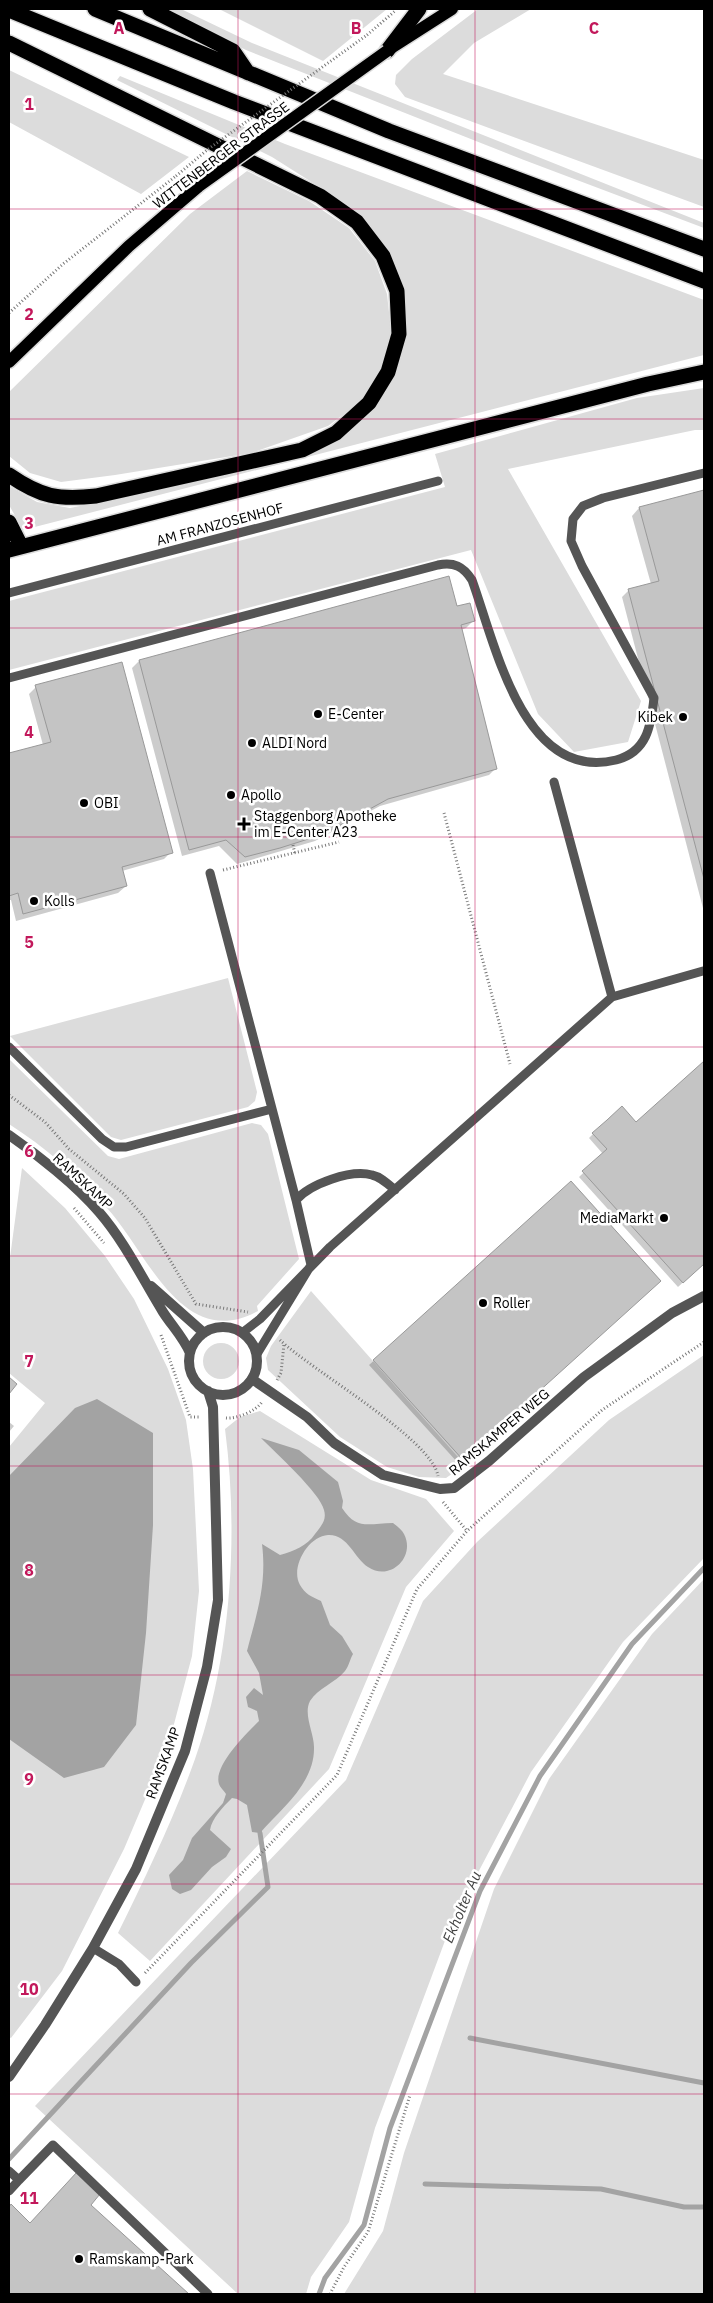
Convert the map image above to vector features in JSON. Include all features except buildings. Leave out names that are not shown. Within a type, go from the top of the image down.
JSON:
[{"type":"highway","points":[[95,9],[452,156],[704,249]]},
{"type":"highway","points":[[150,9],[233,51],[248,73]]},
{"type":"highway","points":[[387,51],[419,9]]},
{"type":"highway","points":[[9,10],[234,102],[704,281]]},
{"type":"highway","points":[[9,43],[320,196],[357,222],[382,256],[397,292],[399,334],[388,372],[369,403],[336,433],[302,450],[96,496],[68,499],[26,487],[9,475]]},
{"type":"highway","points":[[9,522],[15,548],[648,384],[704,372]]},
{"type":"main road","name":"WITTENBERGER STRASSE","points":[[420,30],[441,9]]},
{"type":"main road","name":"WITTENBERGER STRASSE","points":[[9,362],[129,246],[199,186],[387,51],[452,9]]},
{"type":"street","name":"RAMSKAMP","points":[[9,1136],[66,1181],[98,1212],[122,1243],[164,1313],[185,1341],[190,1353],[193,1375],[199,1384],[208,1391],[213,1407],[218,1600],[207,1667],[185,1751],[136,1869],[93,1948],[45,2025],[9,2077]]},
{"type":"street","name":"RAMSKAMP","points":[[144,1280],[204,1333]]},
{"type":"street","name":"RAMSKAMPER WEG","points":[[252,1379],[307,1417],[334,1442],[383,1475],[440,1489],[454,1488],[489,1461],[584,1377],[672,1313],[704,1296]]},
{"type":"street","points":[[190,1353],[195,1342],[204,1333],[216,1328],[230,1328],[242,1332],[252,1342],[257,1354],[257,1366],[252,1379],[244,1388],[232,1394],[220,1395],[208,1391]]},
{"type":"lane","points":[[9,678],[438,565],[454,564],[461,567],[472,580],[518,706],[540,737],[563,755],[580,760],[606,763],[625,758],[644,742],[651,721],[654,698],[582,566],[571,540],[573,520],[583,506],[603,498],[704,473]]},
{"type":"lane","name":"AM FRANZOSENHOF","points":[[9,592],[438,481]]},
{"type":"lane","points":[[554,782],[612,997]]},
{"type":"lane","points":[[210,873],[296,1200],[311,1265],[257,1354]]},
{"type":"lane","points":[[242,1332],[260,1319],[311,1265],[612,997],[703,971]]},
{"type":"lane","points":[[9,1047],[102,1139],[114,1147],[126,1147],[272,1109]]},
{"type":"lane","points":[[296,1200],[318,1183],[362,1174],[375,1176],[394,1190]]},
{"type":"lane","points":[[93,1948],[119,1964],[136,1982]]},
{"type":"lane","points":[[9,2191],[53,2145],[208,2294]]},
{"type":"lane","points":[[9,2171],[19,2180]]},
{"type":"path","points":[[9,313],[63,264],[207,150],[367,35],[398,9]]},
{"type":"path","points":[[444,813],[510,1064]]},
{"type":"path","points":[[210,873],[339,842]]},
{"type":"path","points":[[293,844],[295,854]]},
{"type":"path","points":[[9,1095],[45,1122],[69,1149],[124,1194],[145,1218],[196,1304],[253,1312],[260,1319]]},
{"type":"path","points":[[70,1204],[110,1251]]},
{"type":"path","points":[[159,1332],[164,1340],[190,1417],[231,1418],[259,1407],[280,1374],[284,1344]]},
{"type":"path","points":[[272,1332],[284,1344],[392,1421],[433,1463],[437,1471],[444,1503],[467,1531]]},
{"type":"path","points":[[136,1982],[337,1775],[417,1589],[467,1531],[602,1410],[704,1342]]},
{"type":"path","points":[[330,2294],[344,2267],[368,2232],[410,2095]]},
{"type":"shaded area","points":[[163,9],[181,9],[252,43],[704,223],[704,228],[524,160],[246,50]]},
{"type":"shaded area","points":[[219,9],[387,9],[323,61]]},
{"type":"shaded area","points":[[478,9],[531,9],[474,43],[443,74],[704,160],[704,207],[405,97],[395,84],[396,75],[412,59]]},
{"type":"shaded area","points":[[9,70],[189,157],[141,194],[9,122]]},
{"type":"shaded area","points":[[120,76],[285,144],[704,300],[704,355],[23,530],[9,505],[9,486],[37,502],[70,508],[119,498],[339,436],[406,332],[405,291],[398,271],[389,254],[364,218],[272,157],[117,80]]},
{"type":"shaded area","points":[[247,171],[309,201],[349,228],[375,261],[387,294],[391,331],[383,368],[360,402],[328,426],[251,453],[61,482],[30,473],[9,456],[9,392],[190,214]]},
{"type":"shaded area","points":[[704,388],[704,430],[695,430],[508,469],[641,701],[628,742],[574,752],[538,714],[471,550],[9,670],[9,601],[445,487],[435,454],[637,398]]},
{"type":"shaded area","points":[[228,978],[257,1092],[255,1101],[248,1107],[121,1140],[111,1137],[10,1036]]},
{"type":"shaded area","points":[[9,1059],[108,1156],[119,1159],[252,1123],[261,1125],[268,1134],[299,1259],[257,1306],[258,1311],[231,1320],[208,1319],[187,1308],[169,1291],[122,1226],[96,1196],[48,1152],[9,1124]]},
{"type":"shaded area","points":[[22,1168],[65,1208],[105,1256],[134,1299],[168,1369],[186,1420],[193,1469],[199,1591],[192,1656],[169,1743],[124,1849],[62,1971],[11,2038],[9,2037],[9,1447],[45,1403],[9,1373],[9,1265]]},
{"type":"shaded area","points":[[311,1291],[465,1465],[446,1478],[419,1477],[387,1467],[340,1437],[268,1370],[266,1358],[271,1346]]},
{"type":"shaded area","points":[[221,1343],[228,1344],[234,1348],[238,1354],[238,1368],[234,1374],[228,1378],[221,1379],[214,1378],[208,1374],[204,1368],[203,1361],[204,1354],[208,1348],[214,1344]]},
{"type":"shaded area","points":[[704,1355],[704,1558],[623,1642],[531,1772],[452,1922],[375,2128],[349,2222],[311,2277],[306,2294],[238,2294],[35,2106],[346,1780],[423,1601],[477,1542],[609,1420]]},
{"type":"shaded area","points":[[97,1399],[153,1433],[153,1525],[146,1633],[136,1725],[104,1767],[64,1778],[9,1739],[9,1476],[75,1408]]},
{"type":"shaded area","points":[[260,1411],[371,1480],[426,1499],[454,1531],[406,1587],[329,1769],[150,1961],[118,1933],[169,1825],[195,1759],[207,1720],[217,1680],[229,1596],[231,1511],[225,1429],[240,1417]]},
{"type":"shaded area","points":[[261,1438],[299,1450],[338,1482],[343,1501],[342,1508],[353,1520],[364,1524],[393,1523],[404,1534],[407,1551],[399,1565],[385,1571],[376,1571],[368,1567],[346,1542],[335,1536],[321,1537],[314,1541],[303,1554],[297,1570],[300,1585],[306,1593],[321,1601],[330,1625],[342,1636],[353,1654],[345,1671],[313,1696],[310,1701],[308,1712],[314,1742],[313,1760],[309,1772],[296,1794],[260,1833],[252,1832],[247,1805],[232,1798],[215,1817],[210,1830],[231,1849],[226,1857],[212,1867],[191,1890],[180,1894],[172,1889],[169,1875],[183,1860],[192,1838],[223,1803],[226,1794],[219,1784],[221,1768],[232,1750],[259,1721],[257,1711],[248,1707],[246,1697],[254,1688],[263,1695],[259,1673],[247,1651],[262,1585],[262,1544],[280,1555],[295,1550],[312,1538],[325,1517],[321,1503],[315,1494],[297,1473]]},
{"type":"shaded area","points":[[704,1579],[704,2294],[344,2294],[383,2231],[404,2153],[494,1889],[549,1779],[652,1634]]},
{"type":"waterway","name":"Ekholter Au","points":[[319,2294],[325,2278],[364,2225],[390,2128],[480,1891],[540,1776],[632,1644],[704,1568]]},
{"type":"waterway","points":[[9,2159],[191,1963],[268,1887],[260,1833]]},
{"type":"waterway","points":[[470,2038],[704,2083]]},
{"type":"waterway","points":[[425,2184],[601,2189],[684,2207],[704,2207]]},
{"type":"place","name":"E-Center","points":[[318,714]]},
{"type":"place","name":"Kibek","points":[[683,717]]},
{"type":"place","name":"ALDI Nord","points":[[252,743]]},
{"type":"place","name":"Apollo","points":[[231,795]]},
{"type":"place","name":"OBI","points":[[84,803]]},
{"type":"place","name":"Staggenborg Apotheke im E-Center A23","points":[[244,824]]},
{"type":"place","name":"Kolls","points":[[34,901]]},
{"type":"place","name":"MediaMarkt","points":[[664,1218]]},
{"type":"place","name":"Roller","points":[[483,1303]]},
{"type":"place","name":"Ramskamp-Park","points":[[79,2259]]}]
